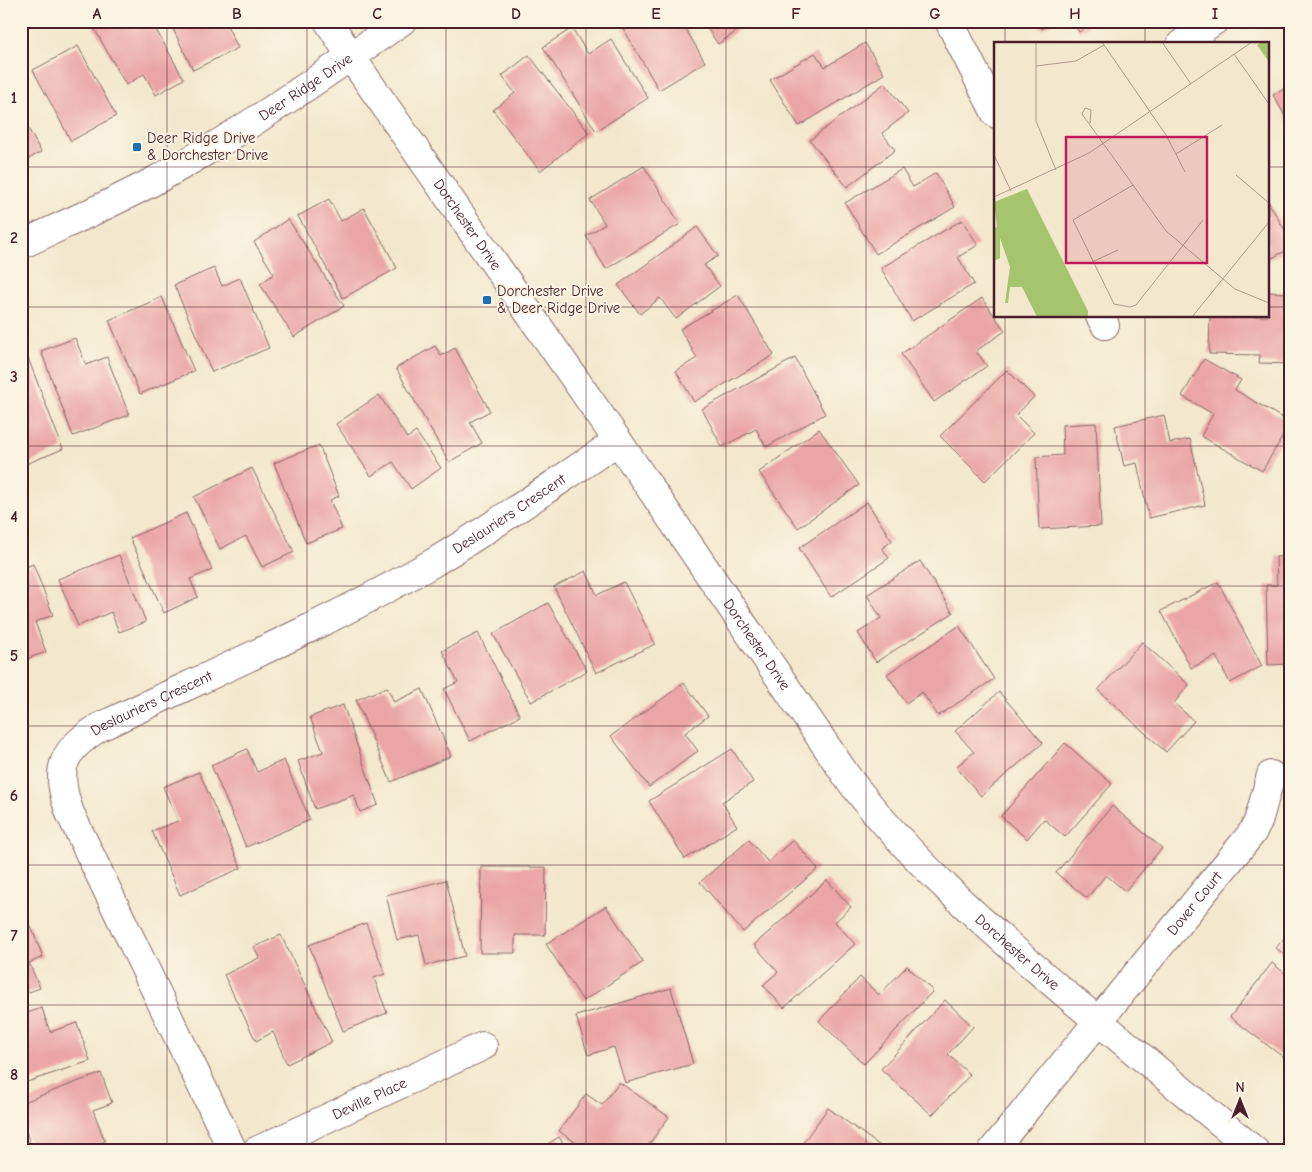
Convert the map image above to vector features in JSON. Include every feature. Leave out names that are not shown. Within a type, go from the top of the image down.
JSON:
[{"type":"street","name":"Dorchester Drive","points":[[328,21],[869,806],[928,871],[1006,944],[1255,1151]]},
{"type":"street","name":"Deer Ridge Drive","points":[[21,245],[153,182],[285,101],[402,21]]},
{"type":"street","points":[[949,21],[994,110]]},
{"type":"street","points":[[1184,42],[1214,21]]},
{"type":"street","name":"Deslauriers Crescent","points":[[233,1151],[70,813],[62,780],[66,756],[75,745],[100,726],[329,618],[430,564],[478,535],[618,441]]},
{"type":"street","name":"Dover Court","points":[[1099,1022],[1252,833],[1258,822],[1271,775]]},
{"type":"street","points":[[992,1151],[1099,1022]]},
{"type":"street","name":"Deville Place","points":[[256,1151],[482,1046]]},
{"type":"building","points":[[90,21],[151,21],[184,79],[156,95],[144,74],[126,85]]},
{"type":"building","points":[[169,21],[225,21],[238,48],[193,70]]},
{"type":"building","points":[[633,21],[681,21],[705,62],[659,90],[623,28]]},
{"type":"building","points":[[702,21],[752,21],[718,44]]},
{"type":"building","points":[[1037,21],[1055,21],[1042,29]]},
{"type":"building","points":[[1072,21],[1095,21],[1079,32]]},
{"type":"building","points":[[572,28],[588,54],[611,39],[648,98],[596,131],[543,47]]},
{"type":"building","points":[[865,43],[884,74],[799,126],[770,80],[815,53],[825,67]]},
{"type":"building","points":[[78,46],[116,116],[71,141],[33,70]]},
{"type":"building","points":[[529,55],[589,133],[540,171],[493,110],[515,93],[502,76]]},
{"type":"building","points":[[885,83],[908,113],[882,133],[895,150],[847,187],[810,140]]},
{"type":"building","points":[[1291,85],[1291,126],[1273,95]]},
{"type":"building","points":[[21,115],[41,152],[21,163]]},
{"type":"building","points":[[644,166],[680,224],[606,269],[586,236],[605,224],[590,200]]},
{"type":"building","points":[[902,169],[913,187],[936,173],[955,207],[876,254],[845,203]]},
{"type":"building","points":[[329,199],[341,221],[364,208],[397,268],[343,298],[298,216]]},
{"type":"building","points":[[1270,204],[1291,241],[1291,248],[1270,259]]},
{"type":"building","points":[[288,219],[344,306],[294,337],[260,284],[274,274],[254,242]]},
{"type":"building","points":[[962,220],[978,245],[958,257],[974,284],[912,321],[881,268]]},
{"type":"building","points":[[697,227],[718,256],[704,265],[720,286],[676,319],[660,298],[640,314],[618,285]]},
{"type":"building","points":[[214,268],[222,286],[240,278],[269,348],[212,372],[174,285]]},
{"type":"building","points":[[1270,292],[1291,293],[1291,364],[1259,363],[1260,355],[1209,354],[1210,318],[1270,318]]},
{"type":"building","points":[[738,295],[774,355],[694,402],[676,371],[697,358],[680,329]]},
{"type":"building","points":[[162,297],[194,371],[140,394],[109,320]]},
{"type":"building","points":[[982,298],[994,318],[1005,331],[976,351],[987,366],[934,402],[901,354]]},
{"type":"building","points":[[75,338],[86,365],[107,357],[129,415],[73,436],[41,351]]},
{"type":"building","points":[[435,346],[441,356],[455,348],[490,411],[470,422],[482,443],[449,462],[396,368]]},
{"type":"building","points":[[28,358],[63,449],[21,466],[21,360]]},
{"type":"building","points":[[795,358],[825,414],[766,447],[756,429],[722,447],[702,409]]},
{"type":"building","points":[[1204,359],[1241,380],[1235,390],[1291,423],[1262,471],[1201,436],[1213,414],[1182,396]]},
{"type":"building","points":[[1007,370],[1034,397],[1016,415],[1034,433],[985,481],[940,436]]},
{"type":"building","points":[[379,395],[407,438],[416,432],[441,468],[411,489],[393,462],[371,476],[336,424]]},
{"type":"building","points":[[1164,415],[1170,443],[1190,439],[1205,505],[1149,518],[1137,463],[1124,466],[1115,426]]},
{"type":"building","points":[[1096,423],[1101,526],[1039,529],[1036,457],[1063,455],[1062,425]]},
{"type":"building","points":[[819,429],[859,485],[798,528],[759,472]]},
{"type":"building","points":[[319,445],[339,496],[330,500],[342,529],[306,543],[274,463]]},
{"type":"building","points":[[252,468],[294,552],[262,567],[246,536],[220,549],[194,497]]},
{"type":"building","points":[[867,502],[892,541],[882,548],[889,558],[831,597],[799,548]]},
{"type":"building","points":[[186,513],[212,570],[190,579],[198,597],[164,613],[130,538]]},
{"type":"building","points":[[119,555],[146,622],[119,632],[111,612],[78,626],[58,579]]},
{"type":"building","points":[[1291,556],[1291,664],[1268,665],[1266,585],[1277,585],[1276,557]]},
{"type":"building","points":[[920,561],[953,613],[876,662],[858,633],[881,618],[867,595]]},
{"type":"building","points":[[33,564],[53,615],[35,622],[46,652],[21,661],[21,569]]},
{"type":"building","points":[[586,571],[597,595],[624,582],[655,644],[596,673],[554,587]]},
{"type":"building","points":[[1218,582],[1262,666],[1230,683],[1216,656],[1191,668],[1161,611]]},
{"type":"building","points":[[548,603],[587,671],[531,702],[493,634]]},
{"type":"building","points":[[959,626],[994,679],[938,716],[922,692],[906,703],[887,674]]},
{"type":"building","points":[[478,633],[520,716],[470,741],[444,689],[458,682],[442,651]]},
{"type":"building","points":[[1142,642],[1189,685],[1174,703],[1194,721],[1166,752],[1098,690]]},
{"type":"building","points":[[684,683],[708,716],[685,733],[698,751],[649,787],[611,736]]},
{"type":"building","points":[[387,687],[394,702],[422,689],[451,756],[391,782],[356,700]]},
{"type":"building","points":[[999,692],[1043,743],[981,796],[956,767],[974,752],[955,731]]},
{"type":"building","points":[[343,705],[378,805],[360,812],[354,795],[315,809],[298,761],[323,752],[310,717]]},
{"type":"building","points":[[1065,743],[1112,784],[1065,837],[1044,819],[1027,839],[1001,816]]},
{"type":"building","points":[[247,749],[257,772],[284,760],[310,820],[246,847],[211,765]]},
{"type":"building","points":[[732,749],[753,782],[722,802],[737,826],[685,859],[649,801]]},
{"type":"building","points":[[199,772],[241,868],[180,895],[152,831],[178,821],[163,787]]},
{"type":"building","points":[[1112,806],[1162,848],[1125,891],[1106,875],[1087,898],[1056,873]]},
{"type":"building","points":[[749,840],[768,862],[793,840],[818,869],[743,932],[700,882]]},
{"type":"building","points":[[481,867],[546,867],[545,935],[515,935],[515,953],[480,953]]},
{"type":"building","points":[[446,880],[465,956],[426,965],[419,935],[397,940],[386,895]]},
{"type":"building","points":[[827,880],[851,907],[835,922],[855,944],[784,1008],[763,985],[778,972],[754,945]]},
{"type":"building","points":[[606,906],[643,962],[583,1001],[546,944]]},
{"type":"building","points":[[366,923],[385,974],[374,978],[387,1013],[343,1031],[309,945]]},
{"type":"building","points":[[30,924],[43,957],[29,963],[40,988],[21,995],[21,928]]},
{"type":"building","points":[[1291,930],[1291,960],[1276,948]]},
{"type":"building","points":[[281,935],[332,1042],[287,1064],[273,1032],[256,1041],[224,975],[259,958],[254,947]]},
{"type":"building","points":[[1272,963],[1291,978],[1291,1063],[1230,1017]]},
{"type":"building","points":[[907,966],[933,991],[864,1064],[819,1021],[860,977],[879,995]]},
{"type":"building","points":[[671,988],[693,1064],[625,1083],[614,1047],[588,1055],[576,1016]]},
{"type":"building","points":[[945,1000],[973,1027],[948,1054],[970,1075],[932,1115],[881,1069]]},
{"type":"building","points":[[42,1008],[50,1032],[77,1023],[90,1061],[21,1084],[21,1015]]},
{"type":"building","points":[[101,1073],[112,1103],[93,1110],[105,1141],[78,1151],[33,1151],[21,1118],[21,1103]]},
{"type":"building","points":[[619,1082],[669,1117],[644,1151],[588,1151],[559,1131],[586,1094],[602,1105]]},
{"type":"building","points":[[828,1108],[887,1151],[797,1151]]},
{"type":"building","points":[[559,1137],[568,1151],[536,1151]]},
{"type":"building","points":[[113,1144],[116,1151],[100,1151]]},
{"type":"place","name":"Deer Ridge Drive & Dorchester Drive","points":[[137,147]]},
{"type":"place","name":"Dorchester Drive & Deer Ridge Drive","points":[[487,300]]}]
